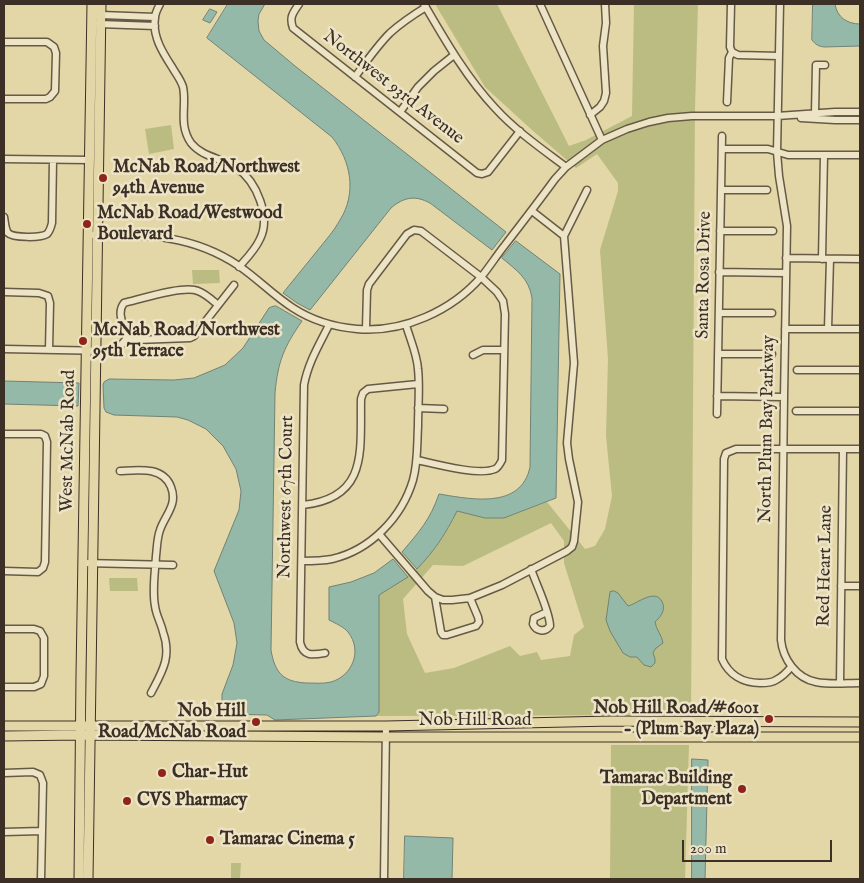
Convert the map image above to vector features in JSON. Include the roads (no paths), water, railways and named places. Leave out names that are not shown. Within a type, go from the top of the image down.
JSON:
[{"type":"main road","name":"West McNab Road","points":[[79,879],[85,730],[98,20],[92,4]]},
{"type":"main road","name":"West McNab Road","points":[[93,235],[90,160],[98,20],[101,4]]},
{"type":"main road","name":"Nob Hill Road","points":[[85,730],[612,721],[860,722]]},
{"type":"main road","points":[[4,726],[85,730]]},
{"type":"main road","name":"West McNab Road","points":[[85,730],[88,879]]},
{"type":"main road","points":[[4,736],[85,730]]},
{"type":"main road","name":"Nob Hill Road","points":[[85,730],[386,737],[860,738]]},
{"type":"street","points":[[160,4],[155,17],[156,34],[160,46],[183,89],[183,122],[186,133],[198,149],[237,168],[254,187],[260,200],[263,214],[261,238],[239,267]]},
{"type":"street","name":"Northwest 93rd Avenue","points":[[299,4],[292,15],[293,28],[477,173],[488,172],[520,131]]},
{"type":"street","points":[[540,4],[602,140]]},
{"type":"street","points":[[590,115],[604,102],[606,93],[603,46],[606,23],[605,4]]},
{"type":"street","points":[[731,4],[730,47],[732,52],[738,55],[779,56]]},
{"type":"street","name":"North Plum Bay Parkway","points":[[780,4],[777,152],[779,176],[788,226],[781,640],[783,652],[791,667]]},
{"type":"street","points":[[355,78],[374,51],[390,34],[425,5],[454,56],[495,109],[566,167]]},
{"type":"street","points":[[98,20],[155,17]]},
{"type":"street","points":[[98,20],[155,26]]},
{"type":"street","points":[[4,42],[47,42],[54,47],[56,53],[55,91],[50,97],[46,99],[4,99]]},
{"type":"street","points":[[727,102],[729,58],[732,52]]},
{"type":"street","points":[[400,112],[418,87],[434,71],[454,56]]},
{"type":"street","points":[[815,113],[816,65],[825,65]]},
{"type":"street","points":[[777,116],[860,112]]},
{"type":"street","points":[[93,235],[150,236],[177,239],[198,245],[217,253],[239,267],[292,308],[310,317],[329,325],[366,329],[386,328],[406,325],[423,318],[439,310],[466,291],[481,277],[566,167],[602,140],[627,129],[668,118],[692,116],[777,116],[860,120]]},
{"type":"street","name":"Santa Rosa Drive","points":[[717,414],[722,136]]},
{"type":"street","points":[[722,149],[768,149],[788,155],[860,154]]},
{"type":"street","points":[[822,259],[824,155]]},
{"type":"street","points":[[4,159],[90,160]]},
{"type":"street","points":[[4,217],[6,230],[14,236],[38,237],[50,232],[52,223],[53,160]]},
{"type":"street","points":[[379,534],[428,591],[435,597],[452,600],[470,598],[502,585],[572,547],[578,513],[577,492],[567,443],[574,363],[564,236],[587,190]]},
{"type":"street","points":[[721,190],[767,190]]},
{"type":"street","points":[[532,211],[564,236]]},
{"type":"street","points":[[366,329],[367,290],[369,284],[407,234],[414,230],[421,231],[481,277],[497,292],[503,301],[505,314],[502,460],[499,466],[486,471],[476,471],[417,460]]},
{"type":"street","points":[[720,231],[773,231]]},
{"type":"street","points":[[786,258],[860,259]]},
{"type":"street","points":[[828,329],[830,259]]},
{"type":"street","points":[[719,272],[786,274]]},
{"type":"street","points":[[128,337],[136,340],[190,338],[194,336],[234,285]]},
{"type":"street","points":[[128,337],[120,312],[120,307],[124,303],[191,289],[206,294],[218,305]]},
{"type":"street","points":[[4,292],[39,293],[48,296],[50,303],[48,350]]},
{"type":"street","points":[[719,314],[772,313]]},
{"type":"street","name":"Northwest 67th Court","points":[[325,653],[310,654],[301,648],[300,642],[304,385],[311,360],[329,325]]},
{"type":"street","points":[[302,561],[319,561],[333,558],[364,545],[379,534],[399,511],[407,496],[414,478],[417,460],[418,368],[406,325]]},
{"type":"street","points":[[785,329],[860,329]]},
{"type":"street","points":[[4,349],[110,351],[121,345],[128,337]]},
{"type":"street","points":[[473,355],[483,350],[504,350]]},
{"type":"street","points":[[718,354],[772,354]]},
{"type":"street","points":[[797,370],[860,370]]},
{"type":"street","points":[[303,505],[316,504],[336,496],[353,478],[359,464],[361,399],[363,393],[368,389],[418,384]]},
{"type":"street","points":[[717,396],[784,397]]},
{"type":"street","points":[[418,408],[444,409]]},
{"type":"street","points":[[796,411],[860,412]]},
{"type":"street","points":[[4,434],[41,434],[45,436],[47,442],[45,562],[43,568],[38,572],[4,571]]},
{"type":"street","points":[[860,449],[736,449],[726,454],[724,459],[721,654],[724,664],[731,673],[750,683],[772,682],[791,667],[804,677],[818,683],[860,683]]},
{"type":"street","name":"Red Heart Lane","points":[[840,683],[843,449]]},
{"type":"street","points":[[120,470],[159,473],[166,478],[171,487],[173,498],[171,510],[160,529],[155,564],[155,607],[163,631],[167,651],[166,660],[151,694]]},
{"type":"street","points":[[88,563],[173,565]]},
{"type":"street","points":[[531,570],[547,612]]},
{"type":"street","points":[[841,586],[860,586]]},
{"type":"street","points":[[435,597],[443,635],[476,626],[479,622],[470,598]]},
{"type":"street","points":[[4,629],[34,629],[40,632],[44,638],[44,676],[41,684],[34,687],[4,687]]},
{"type":"street","points":[[384,879],[386,726]]},
{"type":"street","points":[[4,773],[33,772],[40,775],[43,783],[41,879]]},
{"type":"street","points":[[4,832],[42,831]]},
{"type":"place","name":"McNab Road/Northwest 94th Avenue","points":[[103,178]]},
{"type":"place","name":"McNab Road/Westwood Boulevard","points":[[87,224]]},
{"type":"place","name":"McNab Road/Northwest 95th Terrace","points":[[83,341]]},
{"type":"place","name":"Nob Hill Road/#6001 - (Plum Bay Plaza)","points":[[769,719]]},
{"type":"place","name":"Nob Hill Road/McNab Road","points":[[256,722]]},
{"type":"place","name":"Char-Hut","points":[[162,773]]},
{"type":"place","name":"Tamarac Building Department","points":[[742,789]]},
{"type":"place","name":"CVS Pharmacy","points":[[127,801]]},
{"type":"place","name":"Tamarac Cinema 5","points":[[210,840]]}]
